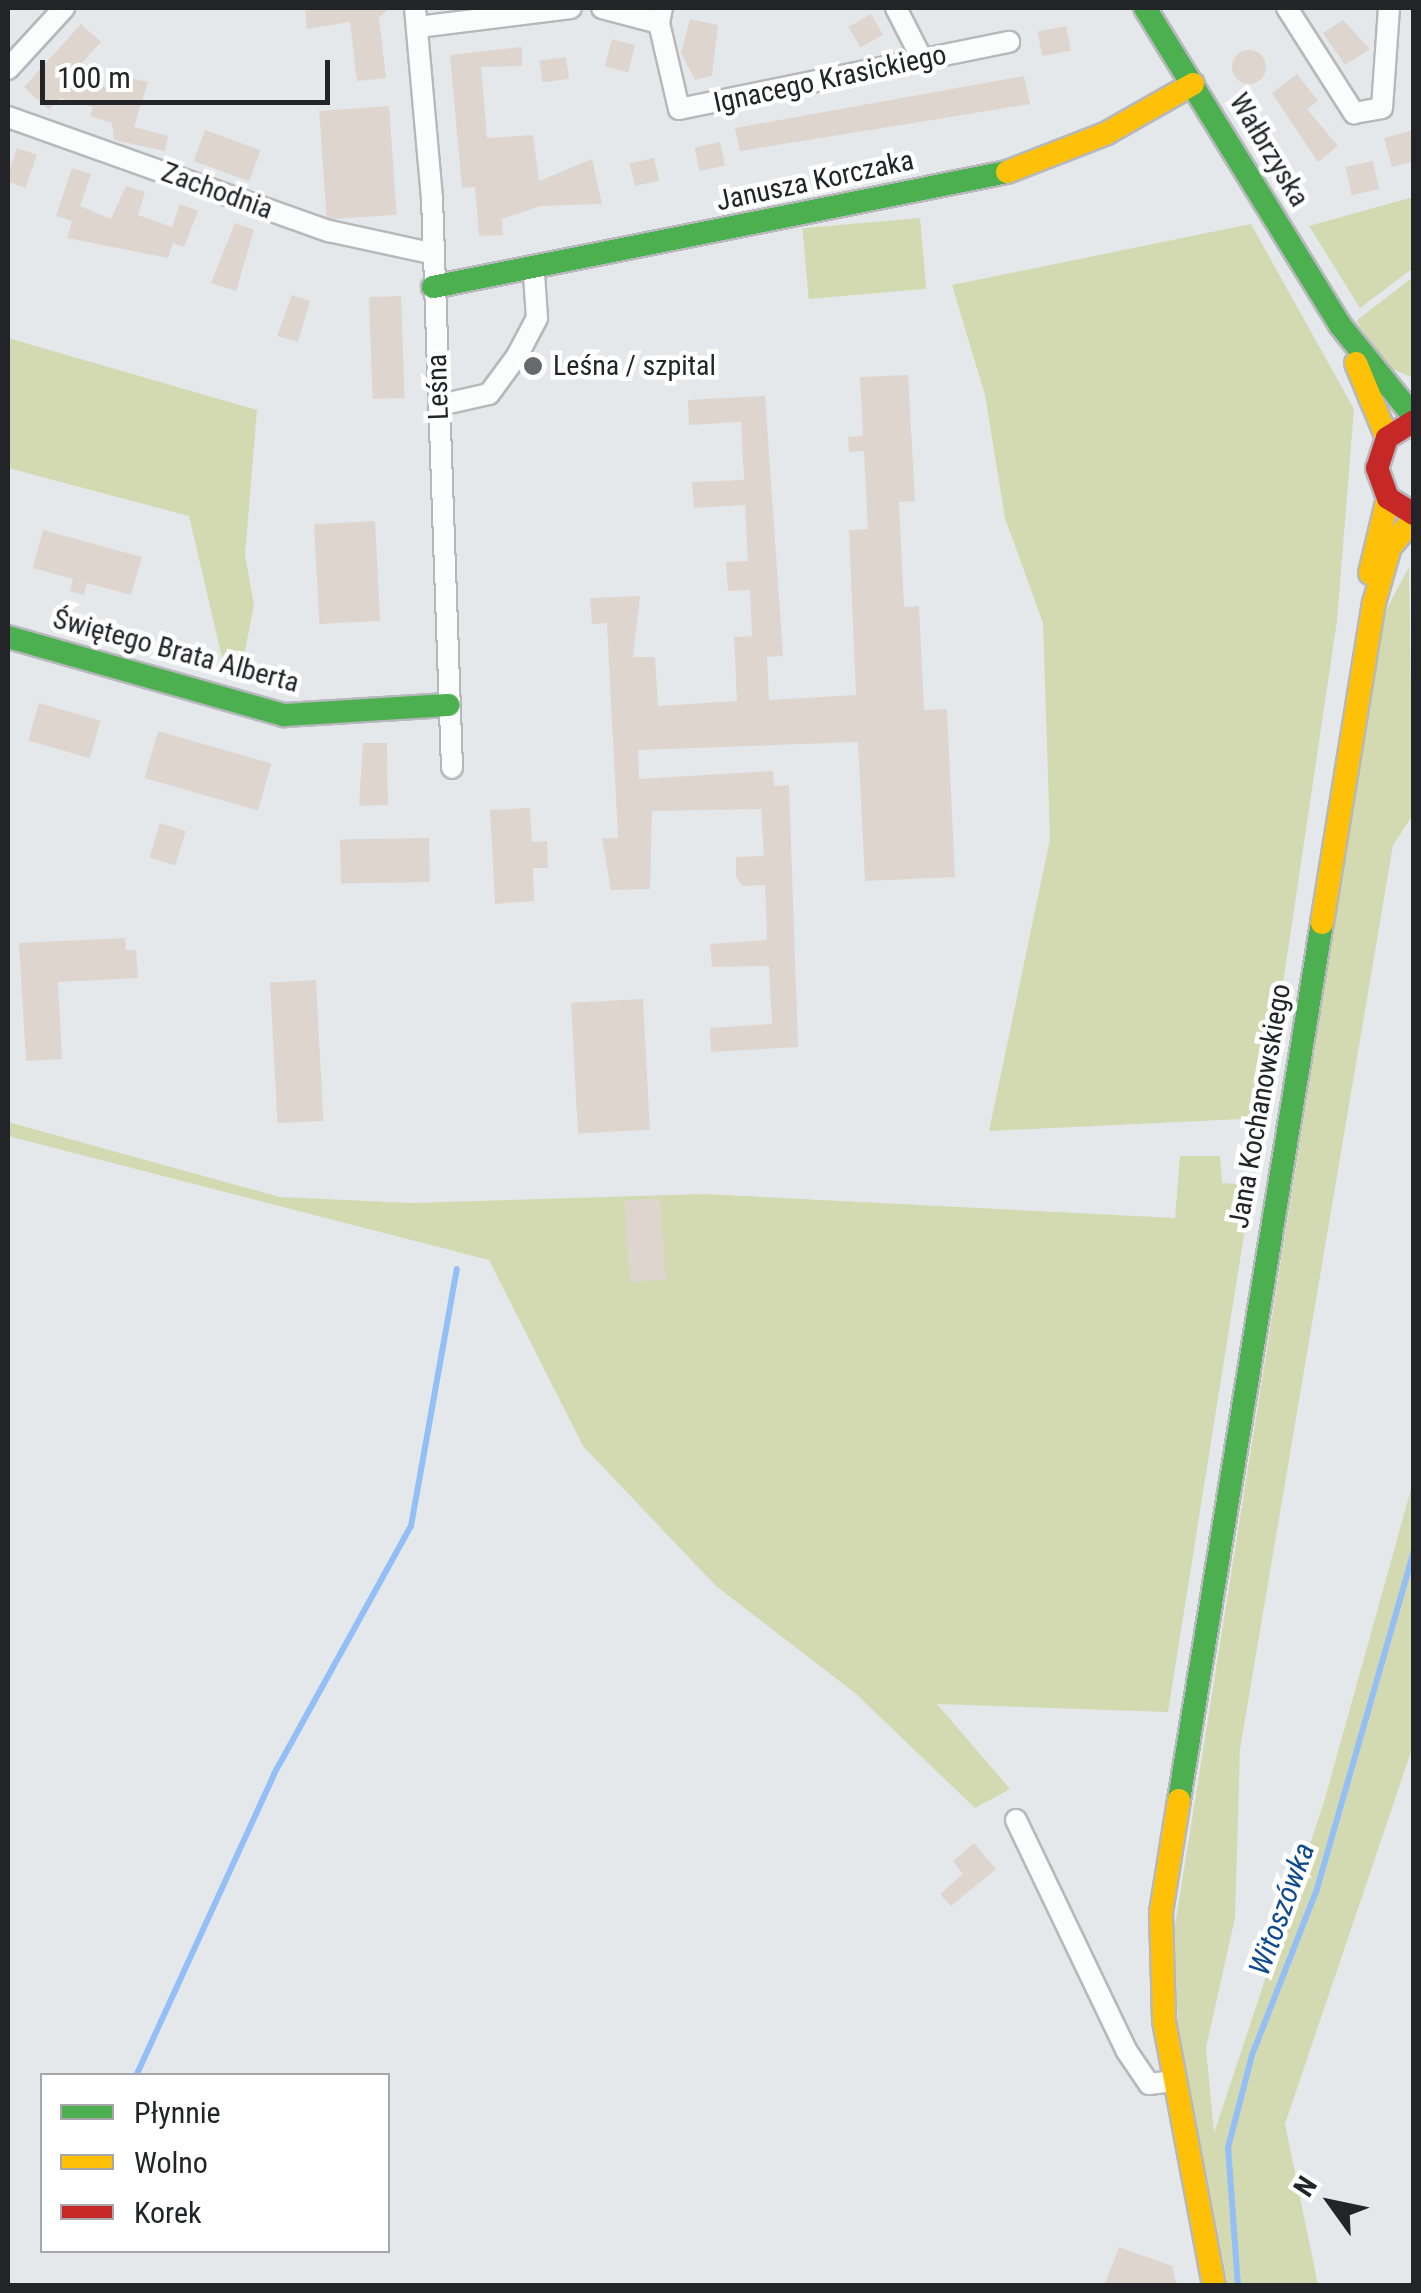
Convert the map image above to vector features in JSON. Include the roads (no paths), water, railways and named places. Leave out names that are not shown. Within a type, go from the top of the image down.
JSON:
[{"type":"street","points":[[8,69],[64,8]]},
{"type":"street","points":[[417,17],[571,8]]},
{"type":"street","name":"Ignacego Krasickiego","points":[[602,8],[661,15],[679,110],[920,57],[1009,42]]},
{"type":"street","points":[[896,8],[920,57]]},
{"type":"street","name":"Wałbrzyska","points":[[1146,8],[1340,325],[1414,419]]},
{"type":"street","points":[[1286,8],[1354,112],[1382,108],[1390,8]]},
{"type":"street","name":"Leśna","points":[[417,17],[440,405],[452,768]]},
{"type":"street","name":"Janusza Korczaka","points":[[433,287],[534,274],[1010,170],[1107,133],[1193,84]]},
{"type":"street","name":"Zachodnia","points":[[8,117],[329,232],[430,253]]},
{"type":"street","points":[[440,405],[489,394],[517,356],[537,318],[534,274]]},
{"type":"street","name":"Wałbrzyska","points":[[1340,325],[1387,438]]},
{"type":"street","points":[[1414,419],[1387,438],[1377,468],[1388,498],[1414,516]]},
{"type":"street","points":[[1374,603],[1370,552],[1388,498]]},
{"type":"street","name":"Jana Kochanowskiego","points":[[1214,2286],[1173,2080],[1161,1912],[1374,603],[1390,548],[1414,516]]},
{"type":"street","name":"Świętego Brata Alberta","points":[[8,637],[284,714],[450,705]]},
{"type":"street","points":[[1016,1820],[1126,2050],[1149,2084],[1173,2080]]},
{"type":"waterway","points":[[137,2073],[274,1774],[411,1526],[457,1269]]},
{"type":"waterway","name":"Witoszówka","points":[[1238,2286],[1228,2148],[1252,2055],[1317,1889],[1414,1550]]},
{"type":"place","name":"Leśna / szpital","points":[[533,366]]}]
